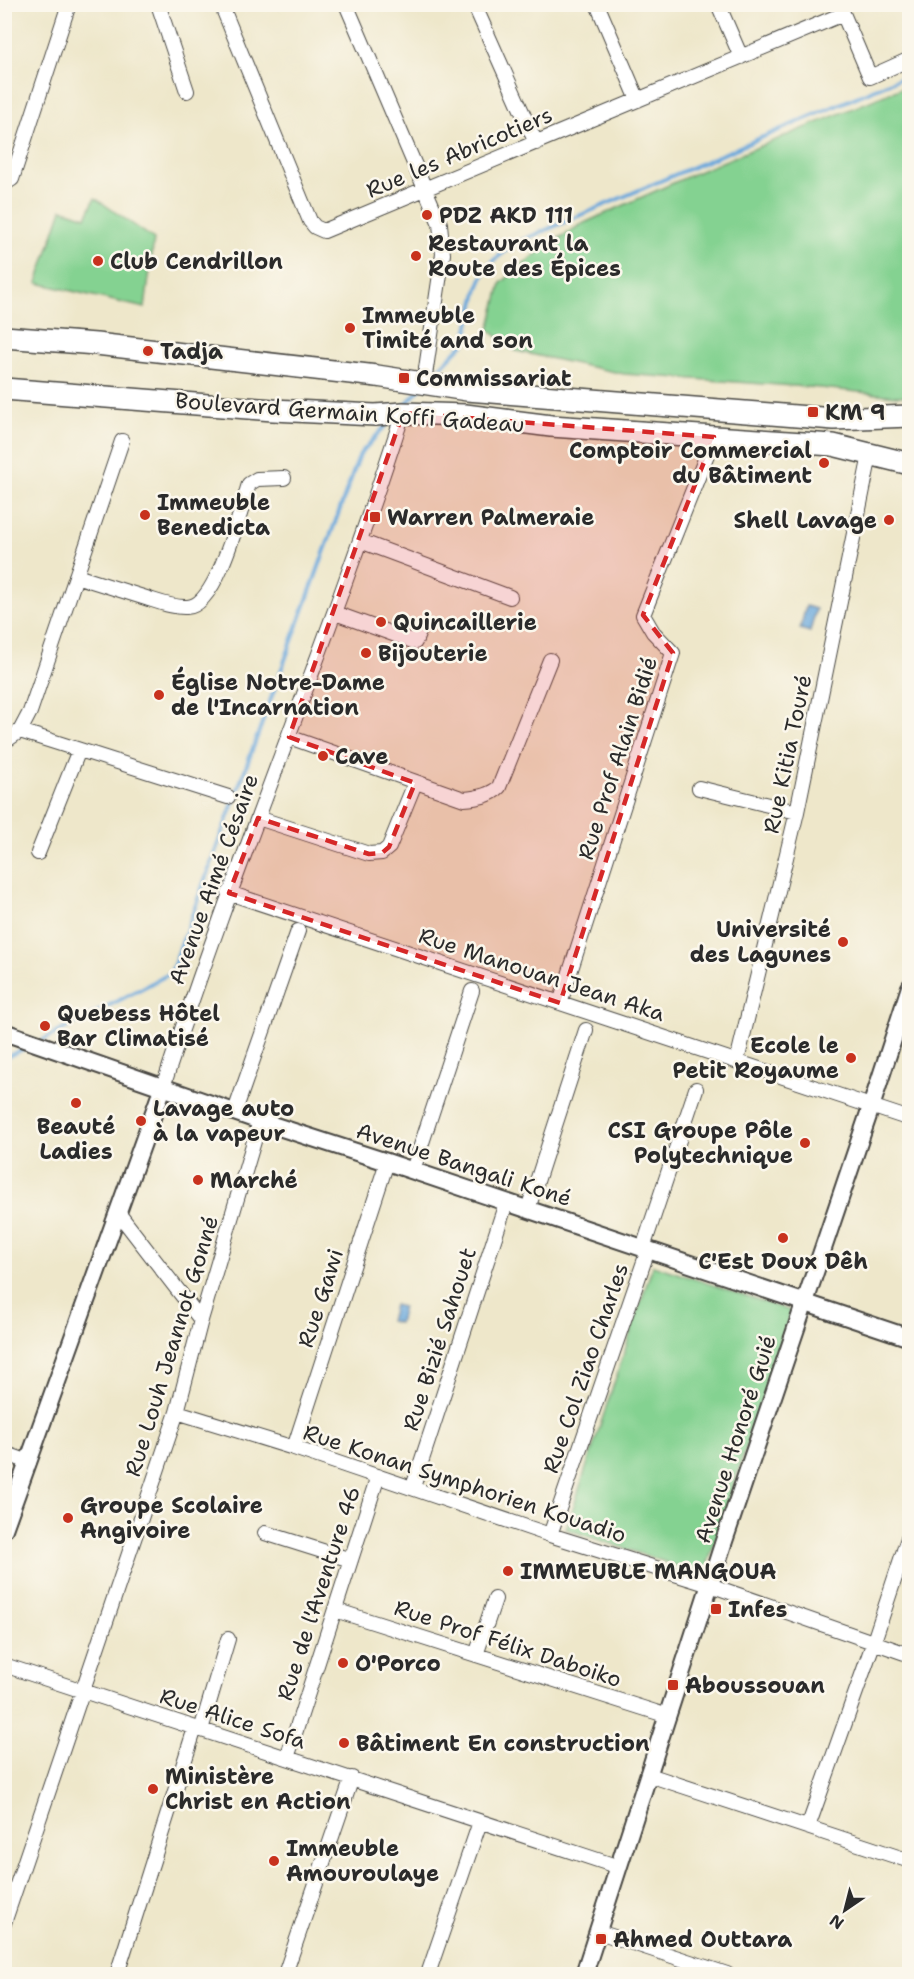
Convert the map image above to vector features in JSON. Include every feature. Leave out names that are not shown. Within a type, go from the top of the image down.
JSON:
[{"type":"main road","name":"Boulevard Germain Koffi Gadeau","points":[[4,337],[96,344],[424,382],[467,390],[834,419],[909,416]]},
{"type":"main road","name":"Boulevard Germain Koffi Gadeau","points":[[4,389],[273,410],[375,415],[403,413],[465,415],[551,426],[833,445],[909,464]]},
{"type":"street","points":[[4,184],[12,179],[69,4]]},
{"type":"street","points":[[158,4],[187,91]]},
{"type":"street","name":"Rue les Abricotiers","points":[[221,4],[310,221],[320,230],[328,230],[741,57],[841,9]]},
{"type":"street","points":[[346,4],[440,224],[443,254],[424,382]]},
{"type":"street","points":[[474,4],[536,143]]},
{"type":"street","points":[[597,4],[638,100]]},
{"type":"street","points":[[718,4],[741,57]]},
{"type":"street","points":[[841,9],[870,77],[909,59]]},
{"type":"street","name":"Avenue Aimé Césaire","points":[[4,1529],[119,1214],[229,893],[335,613],[403,413]]},
{"type":"street","name":"Rue Prof Alain Bidié","points":[[560,1003],[673,653],[653,632],[643,615],[714,437]]},
{"type":"street","points":[[4,742],[20,731],[30,712],[122,441]]},
{"type":"street","name":"Rue Kitia Touré","points":[[737,1061],[797,812],[870,455]]},
{"type":"street","points":[[75,576],[164,603],[188,608],[195,605],[211,591],[220,574],[249,484],[257,479],[284,478]]},
{"type":"street","points":[[360,541],[510,597]]},
{"type":"street","points":[[335,613],[415,642],[419,632]]},
{"type":"street","points":[[289,737],[464,799],[493,793],[500,787],[550,660]]},
{"type":"street","points":[[20,731],[228,797]]},
{"type":"street","points":[[38,853],[79,750]]},
{"type":"street","points":[[258,818],[369,854],[382,853],[389,847],[415,783]]},
{"type":"street","points":[[699,788],[797,812]]},
{"type":"street","name":"Rue Manouan Jean Aka","points":[[229,893],[909,1119]]},
{"type":"street","points":[[235,1111],[298,931]]},
{"type":"street","name":"Avenue Honoré Guié","points":[[584,1974],[804,1303],[872,1107],[909,987]]},
{"type":"street","points":[[413,1170],[472,991]]},
{"type":"street","points":[[528,1209],[586,1030]]},
{"type":"street","name":"Avenue Bangali Koné","points":[[4,1032],[260,1121],[413,1170],[909,1338]]},
{"type":"street","name":"Rue Col Ziao Charles","points":[[550,1534],[696,1089]]},
{"type":"street","name":"Rue Louh Jeannot Gonné","points":[[4,1923],[177,1412],[201,1320],[260,1121]]},
{"type":"street","name":"Rue Gawi","points":[[294,1448],[387,1162]]},
{"type":"street","name":"Rue Bizié Sahouet","points":[[413,1487],[506,1203]]},
{"type":"street","points":[[119,1214],[201,1320]]},
{"type":"street","name":"Rue Konan Symphorien Kouadio","points":[[177,1412],[413,1487],[909,1655]]},
{"type":"street","points":[[4,1453],[29,1462]]},
{"type":"street","name":"Rue de l'Aventure 46","points":[[287,1758],[378,1476]]},
{"type":"street","points":[[808,1827],[873,1644],[909,1532]]},
{"type":"street","points":[[266,1533],[351,1560]]},
{"type":"street","points":[[476,1655],[495,1599]]},
{"type":"street","name":"Rue Prof Félix Daboiko","points":[[335,1610],[668,1716]]},
{"type":"street","points":[[117,1974],[228,1639]]},
{"type":"street","name":"Rue Alice Sofa","points":[[4,1665],[619,1867]]},
{"type":"street","points":[[649,1775],[909,1861]]},
{"type":"street","points":[[285,1974],[352,1778]]},
{"type":"street","points":[[428,1974],[480,1822]]},
{"type":"street","points":[[599,1932],[727,1974]]},
{"type":"highlighted area","points":[[403,413],[714,437],[643,615],[673,653],[560,1003],[229,893],[258,818],[369,854],[382,853],[389,847],[415,783],[289,737]]},
{"type":"green space","points":[[909,85],[909,396],[624,374],[516,351],[489,330],[501,283],[546,246],[582,224],[700,171]]},
{"type":"green space","name":"Club Cendrillon","points":[[95,198],[154,239],[145,308],[37,283],[62,209],[86,217]]},
{"type":"green space","points":[[653,1265],[791,1311],[704,1575],[566,1529]]},
{"type":"water","points":[[806,606],[816,609],[810,632],[800,629]]},
{"type":"water","points":[[394,1305],[403,1307],[399,1323],[390,1321]]},
{"type":"waterway","points":[[431,377],[465,342],[478,288],[485,271],[494,260],[518,242],[910,74]]},
{"type":"waterway","points":[[404,406],[420,389]]},
{"type":"waterway","points":[[43,1040],[171,973],[360,454],[389,422]]},
{"type":"waterway","points":[[4,1058],[28,1047]]},
{"type":"place","name":"PDZ AKD 111","points":[[427,215]]},
{"type":"place","name":"Restaurant la Route des Épices","points":[[416,256]]},
{"type":"place","name":"Club Cendrillon","points":[[98,261]]},
{"type":"place","name":"Immeuble Timité and son","points":[[350,328]]},
{"type":"place","name":"Tadja","points":[[148,351]]},
{"type":"place","name":"Commissariat","points":[[404,378]]},
{"type":"place","name":"KM 9","points":[[813,412]]},
{"type":"place","name":"Comptoir Commercial du Bâtiment","points":[[824,463]]},
{"type":"place","name":"Immeuble Benedicta","points":[[145,515]]},
{"type":"place","name":"Warren Palmeraie","points":[[375,517]]},
{"type":"place","name":"Shell Lavage","points":[[889,520]]},
{"type":"place","name":"Quincaillerie","points":[[381,622]]},
{"type":"place","name":"Bijouterie","points":[[366,653]]},
{"type":"place","name":"Église Notre-Dame de l'Incarnation","points":[[159,695]]},
{"type":"place","name":"Cave","points":[[323,756]]},
{"type":"place","name":"Université des Lagunes","points":[[843,942]]},
{"type":"place","name":"Quebess Hôtel Bar Climatisé","points":[[45,1026]]},
{"type":"place","name":"Ecole le Petit Royaume","points":[[851,1058]]},
{"type":"place","name":"Beauté Ladies","points":[[76,1103]]},
{"type":"place","name":"Lavage auto à la vapeur","points":[[141,1121]]},
{"type":"place","name":"CSI Groupe Pôle Polytechnique","points":[[805,1143]]},
{"type":"place","name":"Marché","points":[[198,1180]]},
{"type":"place","name":"C'Est Doux Dêh","points":[[783,1238]]},
{"type":"place","name":"Groupe Scolaire Angivoire","points":[[68,1518]]},
{"type":"place","name":"IMMEUBLE MANGOUA","points":[[508,1571]]},
{"type":"place","name":"Infes","points":[[716,1609]]},
{"type":"place","name":"O'Porco","points":[[343,1663]]},
{"type":"place","name":"Aboussouan","points":[[673,1685]]},
{"type":"place","name":"Bâtiment En construction","points":[[344,1743]]},
{"type":"place","name":"Ministère Christ en Action","points":[[153,1789]]},
{"type":"place","name":"Immeuble Amouroulaye","points":[[274,1861]]},
{"type":"place","name":"Ahmed Outtara","points":[[601,1939]]}]
